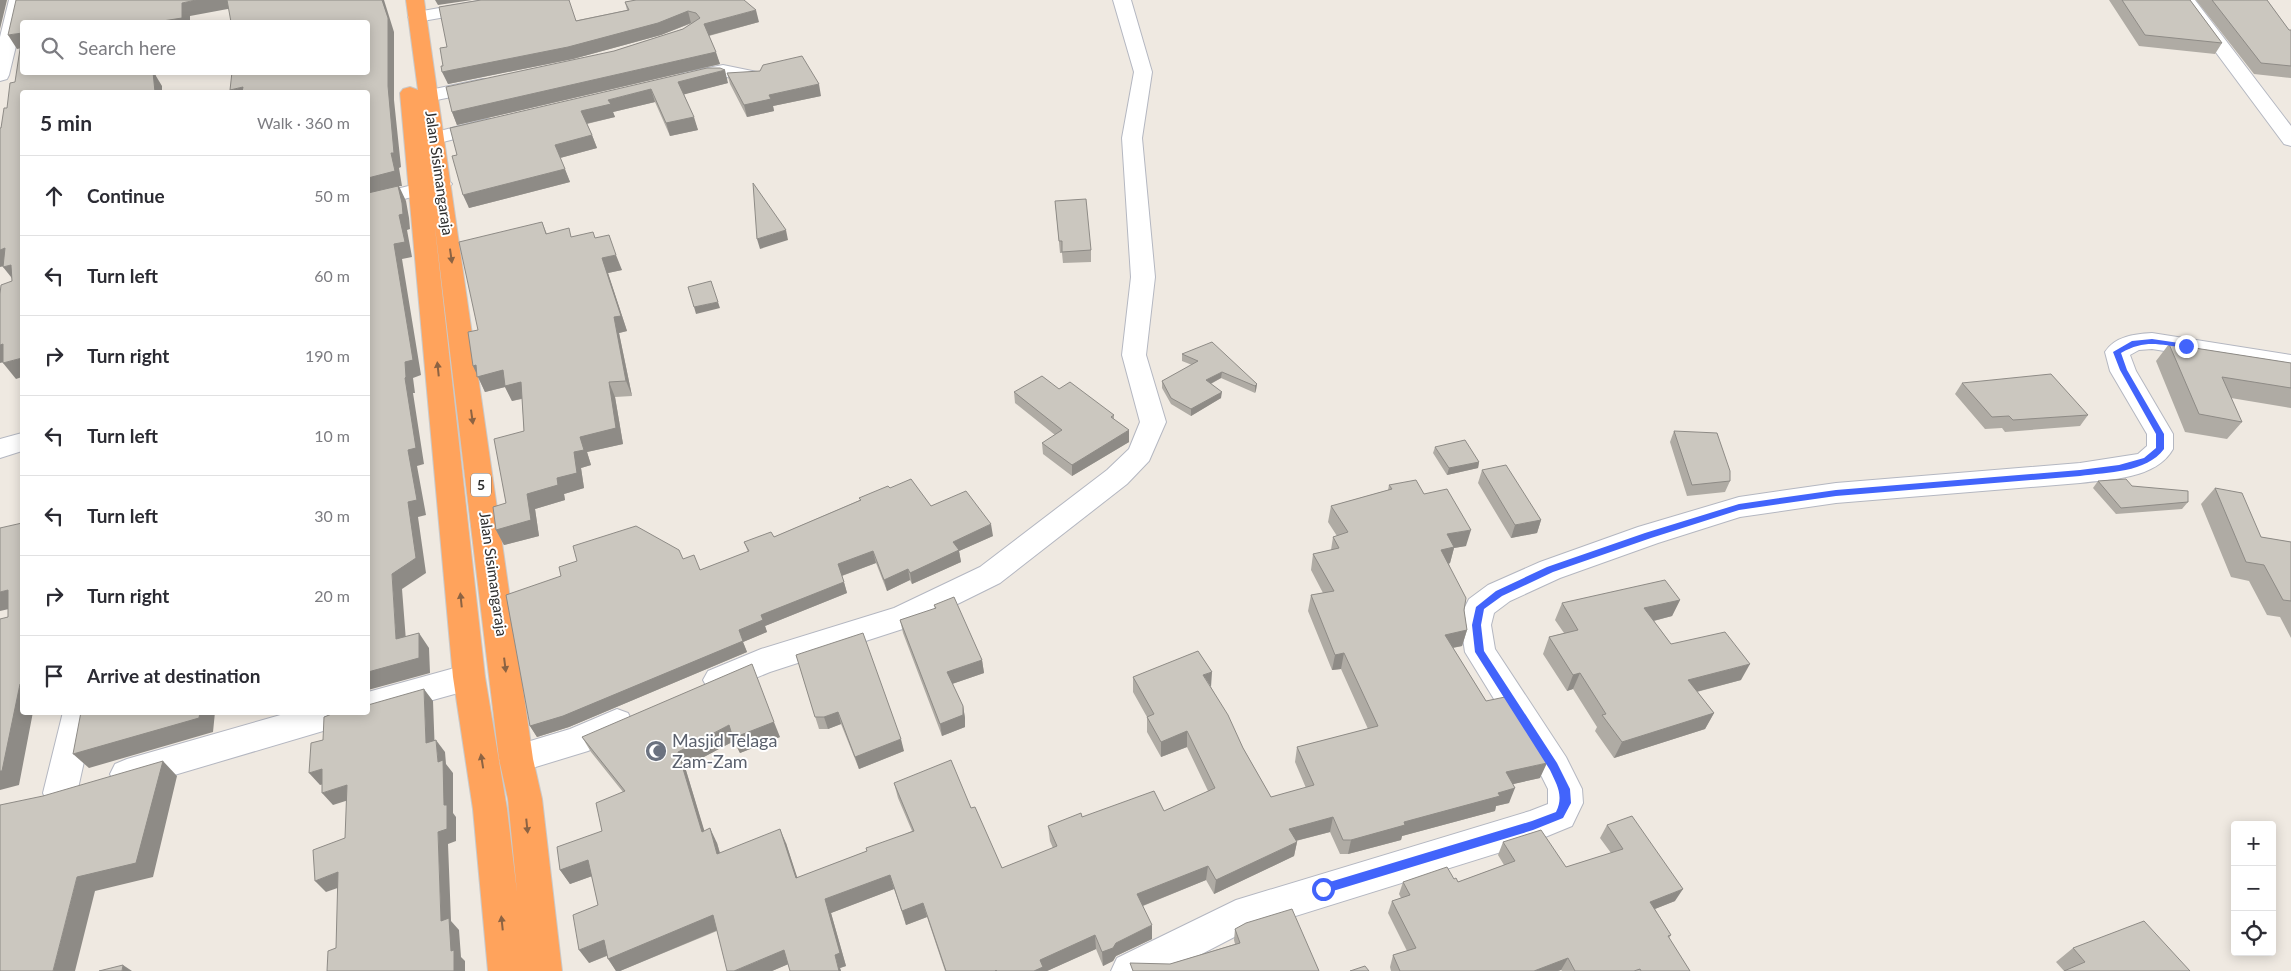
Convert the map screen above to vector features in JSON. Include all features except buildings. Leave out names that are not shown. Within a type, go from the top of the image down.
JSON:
[{"type":"highway","name":"Jalan Sisimangaraja","points":[[411,6],[435,138],[430,186],[516,759],[525,799],[542,971]]},
{"type":"highway","name":"Jalan Sisimangaraja","points":[[411,6],[430,186],[469,677],[490,809],[507,971]]},
{"type":"highway","points":[[490,809],[525,799]]},
{"type":"street","points":[[0,76],[18,0]]},
{"type":"street","points":[[411,6],[514,0]]},
{"type":"street","points":[[692,691],[761,662],[904,617],[974,584],[990,575],[1117,477],[1140,454],[1153,422],[1134,354],[1143,277],[1132,138],[1143,72],[1122,0]]},
{"type":"street","points":[[2186,0],[2291,140]]},
{"type":"street","points":[[673,81],[723,71],[755,77]]},
{"type":"street","points":[[427,96],[501,81]]},
{"type":"street","points":[[435,138],[504,121]]},
{"type":"street","points":[[370,201],[430,186]]},
{"type":"street","points":[[1130,971],[1236,917],[1533,826],[1560,815],[1566,803],[1565,789],[1554,766],[1480,652],[1476,625],[1480,607],[1499,593],[1550,570],[1648,535],[1739,507],[1836,493],[2080,473],[2119,468],[2147,461],[2160,449],[2160,434],[2123,370],[2117,352],[2134,342],[2152,341],[2291,363]]},
{"type":"street","points":[[0,449],[20,443]]},
{"type":"street","points":[[370,704],[469,677]]},
{"type":"street","points":[[516,759],[576,741],[639,714]]},
{"type":"street","points":[[79,715],[71,790],[330,715]]},
{"type":"place","name":"Masjid Telaga Zam-Zam","points":[[656,751]]},
{"type":"route","points":[[1323,889],[1533,826],[1560,815],[1566,803],[1565,789],[1554,766],[1480,652],[1476,625],[1480,607],[1499,593],[1550,570],[1648,535],[1739,507],[1836,493],[2080,473],[2119,468],[2147,461],[2160,449],[2160,434],[2123,370],[2117,352],[2134,342],[2152,341],[2186,346]]}]
